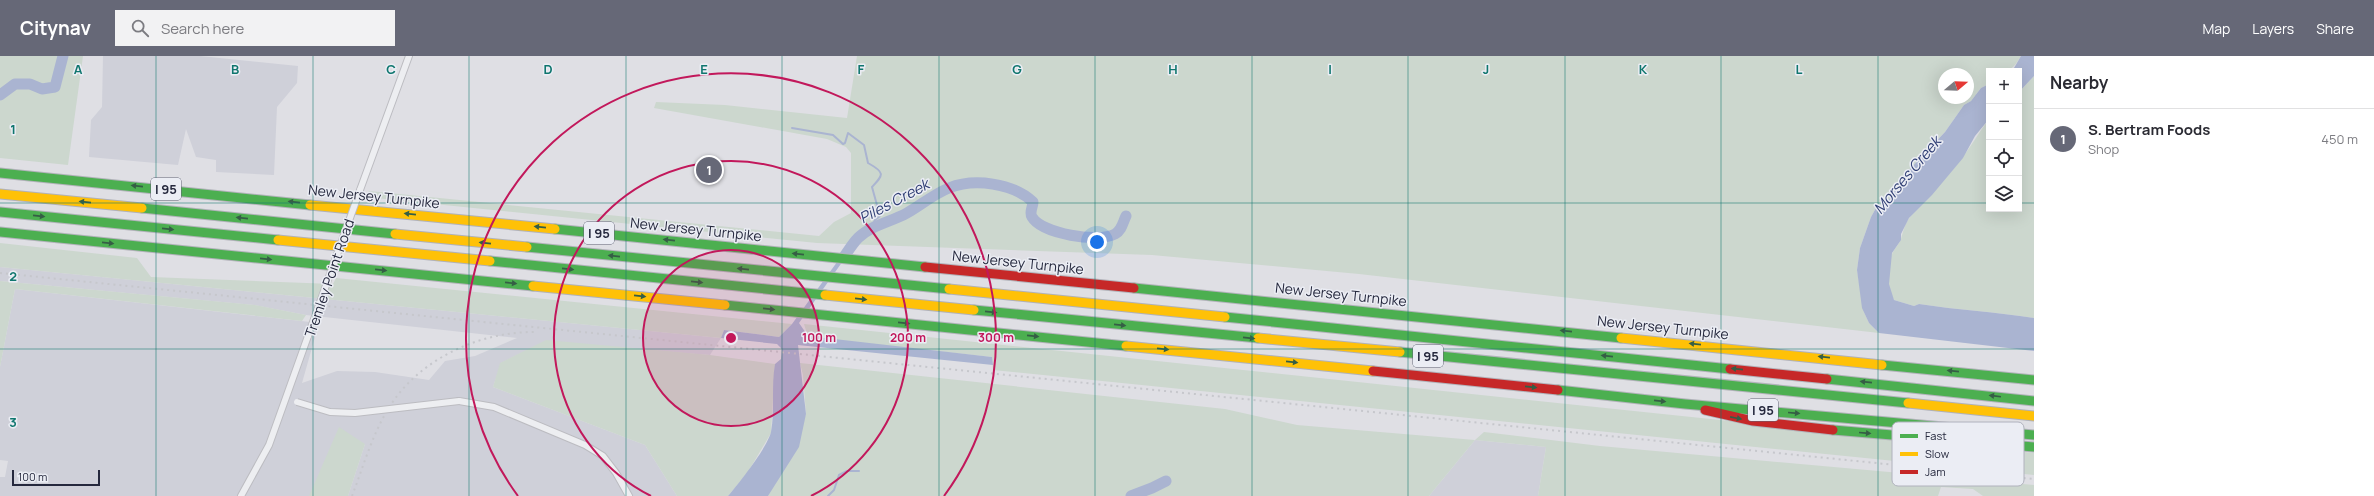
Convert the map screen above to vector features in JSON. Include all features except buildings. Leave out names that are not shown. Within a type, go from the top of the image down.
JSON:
[{"type":"highway","name":"New Jersey Turnpike","points":[[0,173],[2034,380]]},
{"type":"highway","name":"I 95","points":[[0,194],[1831,378],[2034,401]]},
{"type":"highway","name":"I 95","points":[[0,212],[822,295],[1831,394],[2034,416]]},
{"type":"highway","name":"I 95","points":[[0,232],[809,313],[1685,404],[1892,422]]},
{"type":"highway","points":[[1685,404],[1720,415],[1776,425],[1892,435]]},
{"type":"highway","name":"I 95","points":[[2024,434],[2034,435]]},
{"type":"highway","points":[[2024,446],[2034,447]]},
{"type":"street","name":"Tremley Point Road","points":[[241,496],[269,445],[409,56]]},
{"type":"street","points":[[286,399],[330,412],[354,413],[459,401],[494,407],[585,445],[603,456],[616,473],[629,496]]},
{"type":"shaded area","points":[[0,56],[83,56],[68,165],[0,158]]},
{"type":"shaded area","points":[[103,56],[200,56],[298,66],[297,83],[277,107],[274,175],[216,172],[216,160],[196,157],[186,129],[178,165],[89,157],[91,120],[102,107]]},
{"type":"shaded area","points":[[857,56],[2021,56],[2011,68],[1986,68],[1986,86],[1981,88],[1974,97],[1974,68],[1938,68],[1938,104],[1966,104],[1945,132],[1909,170],[1886,204],[1876,208],[1871,217],[1860,248],[1857,270],[1864,312],[1869,323],[1879,333],[1359,274],[1152,255],[817,243],[366,197],[369,191],[819,236],[834,222],[851,213],[851,153],[846,147],[827,139],[654,108],[656,102],[725,105],[847,118]]},
{"type":"shaded area","points":[[2034,76],[2034,318],[1919,304],[1914,306],[1894,300],[1888,283],[1890,258],[1901,239],[1907,222],[1955,167],[1986,123],[1986,212],[2022,212],[2022,89]]},
{"type":"shaded area","points":[[0,243],[137,258],[151,277],[333,284],[336,278],[792,324],[779,337],[724,330],[721,338],[0,267]]},
{"type":"shaded area","points":[[0,267],[721,338],[710,355],[640,350],[521,353],[501,363],[493,387],[645,445],[677,496],[348,496],[365,444],[309,496],[0,496],[0,477],[5,477],[8,461],[0,460],[0,367],[15,289],[319,323],[302,383],[337,371],[375,372],[429,380],[445,361],[475,356],[517,338],[306,315],[254,305],[0,281]]},
{"type":"shaded area","points":[[0,281],[255,305],[306,315],[302,321],[15,289],[0,367]]},
{"type":"shaded area","points":[[804,324],[1892,438],[1892,461],[993,370],[992,357],[808,337]]},
{"type":"shaded area","points":[[546,340],[710,355],[775,364],[771,433],[748,472],[728,496],[677,496],[645,445],[493,387],[500,363]]},
{"type":"shaded area","points":[[800,363],[1225,409],[1297,425],[1475,440],[1429,496],[768,496],[806,414],[803,375]]},
{"type":"shaded area","points":[[339,427],[365,444],[348,496],[309,496]]},
{"type":"shaded area","points":[[1484,432],[1600,446],[1892,472],[1892,486],[2034,485],[2034,496],[1983,496],[1973,489],[1941,487],[1938,496],[1538,496],[1546,447],[1475,440]]},
{"type":"shaded area","points":[[1475,440],[1546,447],[1538,496],[1429,496]]},
{"type":"shaded area","points":[[2024,452],[2034,453],[2034,475],[2024,474]]},
{"type":"water","points":[[2021,56],[2034,56],[2034,76],[2022,89],[2022,68],[2014,68]]},
{"type":"water","name":"Morses Creek","points":[[1986,86],[1986,123],[1975,136],[1963,158],[1932,195],[1909,218],[1901,234],[1901,240],[1892,253],[1889,284],[1894,300],[1914,306],[1919,304],[2034,318],[2034,351],[1879,333],[1869,323],[1862,308],[1857,270],[1860,248],[1871,217],[1876,208],[1886,204],[1909,170],[1945,132],[1964,105],[1974,104],[1974,97],[1981,88]]},
{"type":"water","points":[[857,246],[850,251],[799,323],[808,336],[992,357],[993,365],[798,345],[806,414],[799,447],[768,496],[728,496],[759,456],[771,432],[775,364],[781,359],[782,349],[777,344],[721,338],[724,330],[779,337],[792,324],[848,247]]},
{"type":"waterway","points":[[0,95],[15,84],[30,84],[42,89],[55,87],[63,56]]},
{"type":"waterway","points":[[792,128],[833,135],[843,144],[845,143],[848,133],[864,145],[868,163],[878,169],[881,174],[879,180],[872,187],[880,216],[875,220],[871,229]]},
{"type":"waterway","name":"Piles Creek","points":[[844,257],[856,240],[869,230],[907,213],[943,190],[970,183],[993,184],[1015,190],[1033,202],[1031,215],[1038,223],[1047,228],[1071,235],[1096,238],[1107,237],[1115,234],[1121,228],[1126,216]]},
{"type":"waterway","points":[[828,496],[834,490],[839,475],[847,471],[859,471]]},
{"type":"waterway","points":[[1131,496],[1166,481]]},
{"type":"railway","points":[[0,273],[1892,465]]},
{"type":"railway","points":[[352,496],[369,448],[385,414],[405,387],[420,372],[437,360],[475,342],[496,336],[537,332]]},
{"type":"railway","points":[[2024,478],[2034,479]]},
{"type":"traffic: fast","points":[[0,173],[310,205]]},
{"type":"traffic: fast","points":[[142,208],[395,234]]},
{"type":"traffic: fast","points":[[0,212],[278,240]]},
{"type":"traffic: fast","points":[[555,229],[925,267]]},
{"type":"traffic: fast","points":[[0,232],[533,286]]},
{"type":"traffic: fast","points":[[527,247],[949,289]]},
{"type":"traffic: fast","points":[[490,261],[825,295]]},
{"type":"traffic: fast","points":[[1134,288],[1621,338]]},
{"type":"traffic: fast","points":[[725,305],[1126,346]]},
{"type":"traffic: fast","points":[[974,310],[1258,338]]},
{"type":"traffic: fast","points":[[1225,317],[1730,369]]},
{"type":"traffic: fast","points":[[1400,352],[1908,403]]},
{"type":"traffic: fast","points":[[1882,365],[2034,380]]},
{"type":"traffic: fast","points":[[1827,379],[2034,401]]},
{"type":"traffic: fast","points":[[1558,390],[1685,404],[1892,422]]},
{"type":"traffic: fast","points":[[1833,430],[1892,435]]},
{"type":"traffic: fast","points":[[2024,434],[2034,435]]},
{"type":"traffic: fast","points":[[2024,446],[2034,447]]},
{"type":"traffic: slow","points":[[0,194],[142,208]]},
{"type":"traffic: slow","points":[[310,205],[555,229]]},
{"type":"traffic: slow","points":[[395,234],[527,247]]},
{"type":"traffic: slow","points":[[278,240],[490,261]]},
{"type":"traffic: slow","points":[[533,286],[725,305]]},
{"type":"traffic: slow","points":[[949,289],[1225,317]]},
{"type":"traffic: slow","points":[[825,295],[974,310]]},
{"type":"traffic: slow","points":[[1258,338],[1400,352]]},
{"type":"traffic: slow","points":[[1621,338],[1882,365]]},
{"type":"traffic: slow","points":[[1126,346],[1373,371]]},
{"type":"traffic: slow","points":[[1908,403],[2034,416]]},
{"type":"traffic: jam","points":[[925,267],[1134,288]]},
{"type":"traffic: jam","points":[[1730,369],[1827,379]]},
{"type":"traffic: jam","points":[[1373,371],[1558,390]]},
{"type":"traffic: jam","points":[[1705,410],[1753,421],[1833,430]]},
{"type":"place","name":"S. Bertram Foods","points":[[709,170]]}]
